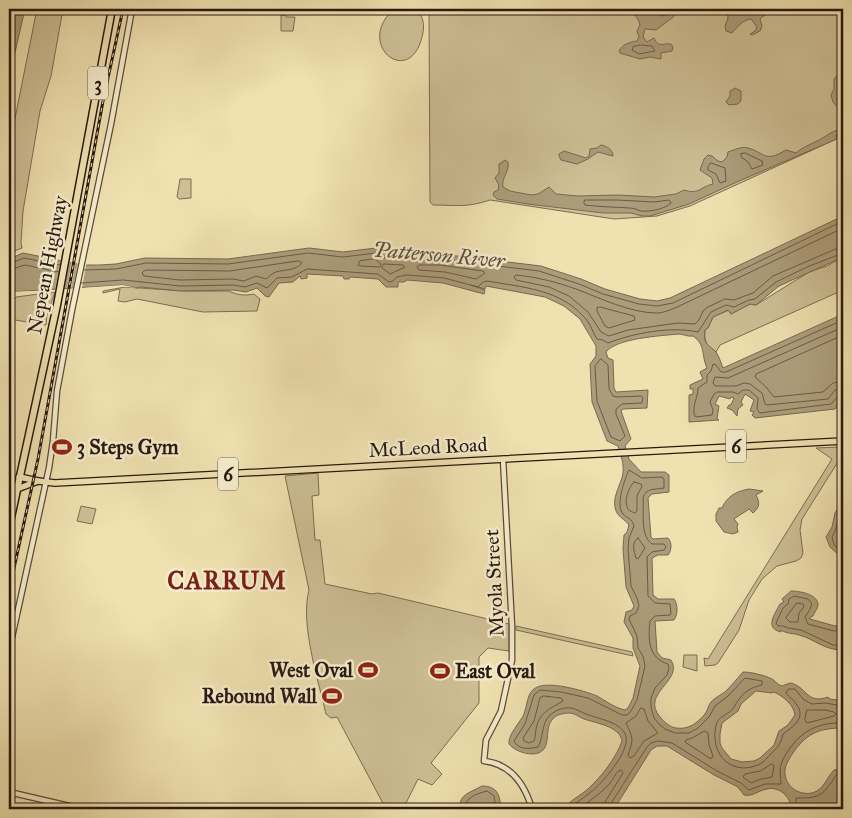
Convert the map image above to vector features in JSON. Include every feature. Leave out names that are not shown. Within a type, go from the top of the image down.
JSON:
[{"type":"highway","name":"Nepean Highway","points":[[9,527],[66,256],[112,9]]},
{"type":"main road","name":"McLeod Road","points":[[19,477],[46,482],[842,441]]},
{"type":"main road","points":[[17,489],[38,482]]},
{"type":"street","points":[[9,651],[46,482],[53,441],[57,394],[132,9]]},
{"type":"street","name":"Myola Street","points":[[503,459],[512,653],[503,704],[486,740],[484,761],[498,764],[513,774],[527,795],[532,809]]},
{"type":"street","points":[[9,793],[82,809]]},
{"type":"shaded area","points":[[37,9],[63,9],[51,76],[40,111],[23,211],[22,248],[9,253],[9,148]]},
{"type":"shaded area","points":[[394,9],[416,9],[421,15],[423,22],[422,37],[415,52],[407,59],[397,60],[388,56],[382,47],[380,35],[383,22]]},
{"type":"shaded area","points":[[429,9],[843,9],[843,136],[690,206],[657,216],[614,219],[490,200],[467,205],[433,205],[430,202]]},
{"type":"shaded area","points":[[281,15],[295,17],[293,31],[281,31]]},
{"type":"shaded area","points":[[180,179],[191,179],[191,198],[179,199],[177,197]]},
{"type":"shaded area","points":[[843,257],[843,290],[720,345],[716,352],[710,348],[705,338],[705,330],[708,328],[713,317],[729,310],[731,314],[750,304],[756,305],[809,272],[827,266]]},
{"type":"shaded area","points":[[125,287],[184,291],[229,291],[241,295],[254,294],[260,299],[257,311],[203,312],[137,299],[125,302],[118,301],[120,289],[103,293],[103,291]]},
{"type":"shaded area","points":[[55,292],[47,315],[46,325],[9,319],[9,308],[16,297]]},
{"type":"shaded area","points":[[839,447],[841,457],[802,519],[800,530],[803,553],[801,558],[777,566],[762,579],[749,600],[739,630],[718,663],[705,666],[704,658],[708,659],[832,459],[816,448]]},
{"type":"shaded area","points":[[318,473],[319,495],[312,496],[315,540],[320,540],[325,584],[372,594],[378,593],[509,624],[509,651],[488,648],[479,657],[479,703],[431,763],[442,774],[432,785],[418,779],[406,803],[418,809],[386,809],[337,717],[331,718],[326,714],[308,635],[307,604],[309,590],[285,476]]},
{"type":"shaded area","points":[[81,506],[96,509],[92,524],[77,521]]},
{"type":"shaded area","points":[[516,626],[632,652],[633,656],[516,630]]},
{"type":"shaded area","points":[[684,655],[697,655],[697,671],[683,667]]},
{"type":"water","points":[[9,9],[25,9],[9,85]]},
{"type":"water","points":[[625,9],[658,9],[658,14],[662,16],[672,13],[674,16],[656,30],[645,29],[643,37],[647,42],[654,38],[659,44],[671,44],[673,47],[672,51],[661,53],[661,59],[650,57],[640,59],[620,53],[619,51],[623,47],[637,41],[639,37],[637,31],[640,25],[638,19]]},
{"type":"water","points":[[727,9],[738,9],[751,15],[757,9],[768,9],[768,11],[760,19],[762,26],[760,31],[752,35],[750,34],[757,27],[751,19],[743,22],[732,33],[726,31]]},
{"type":"water","points":[[843,58],[842,112],[833,102],[831,95],[834,89],[834,79],[842,70]]},
{"type":"water","points":[[735,88],[741,91],[741,101],[738,104],[729,105],[726,102],[730,96],[730,91]]},
{"type":"water","points":[[843,129],[843,134],[836,135],[837,139],[689,204],[650,216],[631,213],[603,213],[528,204],[497,199],[493,195],[498,190],[499,185],[495,178],[499,173],[499,164],[505,160],[508,162],[508,168],[503,181],[503,187],[510,191],[531,195],[538,194],[549,187],[556,194],[578,196],[618,195],[654,197],[676,194],[684,190],[693,192],[713,184],[712,178],[700,170],[704,159],[708,155],[722,162],[727,157],[728,152],[738,148],[748,148],[766,156],[773,156],[786,150],[796,153],[832,132]]},
{"type":"water","points":[[601,145],[609,149],[613,156],[598,152],[577,164],[561,160],[559,156],[564,151],[586,158],[589,156],[590,149]]},
{"type":"water","name":"Patterson River","points":[[843,216],[843,257],[779,286],[756,305],[750,304],[731,314],[728,310],[713,317],[708,328],[705,330],[706,343],[716,352],[723,368],[843,314],[843,397],[835,409],[755,418],[752,415],[754,412],[750,411],[754,400],[745,394],[741,402],[743,405],[738,409],[737,416],[732,410],[727,408],[731,405],[734,398],[731,397],[730,399],[719,396],[715,404],[719,406],[717,419],[719,420],[689,422],[689,395],[693,394],[693,389],[690,389],[690,385],[703,379],[700,372],[707,368],[702,347],[697,339],[693,336],[678,334],[650,337],[619,344],[606,352],[608,358],[613,360],[614,388],[616,392],[648,390],[647,408],[623,409],[621,411],[631,439],[625,446],[629,459],[641,472],[665,472],[669,475],[669,492],[652,494],[648,498],[651,537],[653,539],[668,538],[671,546],[668,555],[658,555],[652,558],[653,595],[658,599],[674,599],[677,610],[674,620],[655,621],[657,652],[662,658],[671,660],[673,667],[672,674],[655,701],[655,709],[660,717],[669,725],[681,728],[689,727],[702,717],[712,701],[725,692],[743,672],[765,676],[782,686],[790,683],[796,685],[815,699],[828,697],[843,701],[843,728],[826,729],[807,737],[796,748],[786,764],[785,771],[786,779],[792,788],[801,793],[812,793],[820,789],[834,770],[843,769],[843,799],[837,809],[792,809],[784,793],[776,789],[744,795],[738,787],[714,775],[667,746],[657,746],[651,750],[614,809],[564,809],[593,784],[612,760],[622,741],[617,732],[606,726],[566,713],[558,715],[550,722],[546,745],[540,752],[531,754],[521,752],[509,744],[510,736],[524,714],[532,691],[539,686],[547,685],[575,689],[597,696],[625,710],[633,698],[640,666],[633,648],[633,638],[624,622],[626,612],[632,610],[634,606],[626,587],[623,549],[624,535],[629,525],[617,513],[615,506],[615,496],[623,473],[622,460],[618,446],[607,441],[592,402],[590,364],[596,356],[596,346],[580,319],[564,306],[545,297],[486,286],[485,289],[471,285],[485,290],[484,294],[443,283],[407,280],[398,282],[398,287],[386,287],[378,279],[350,277],[349,279],[344,279],[343,276],[307,274],[307,278],[301,279],[300,276],[293,282],[279,283],[269,297],[265,296],[257,288],[246,292],[233,290],[180,291],[137,288],[123,285],[9,292],[9,259],[23,253],[82,265],[99,265],[116,264],[145,258],[228,259],[309,248],[343,252],[376,248],[383,249],[385,253],[440,254],[541,266],[605,289],[640,299],[657,301],[670,298]],"holes":[[[756,691],[774,692],[788,701],[795,715],[788,725],[779,731],[774,745],[760,758],[754,761],[742,762],[731,759],[720,743],[722,723],[738,711],[741,704]]]},
{"type":"water","points":[[749,489],[763,491],[756,495],[759,503],[757,509],[753,513],[749,509],[734,519],[738,524],[738,532],[733,534],[724,532],[716,521],[716,514],[719,508],[722,508],[733,495]]},
{"type":"water","points":[[843,500],[843,559],[830,547],[826,537],[832,527],[835,513]]},
{"type":"water","points":[[791,591],[808,594],[815,598],[818,605],[810,619],[835,626],[843,624],[843,650],[825,647],[805,637],[781,630],[781,632],[773,627],[772,620],[780,604],[784,602],[782,599]]},
{"type":"water","points":[[482,786],[495,790],[500,800],[501,809],[460,809],[463,797]]},
{"type":"pier","points":[[61,258],[70,260],[64,289],[67,289],[72,260],[76,261],[71,289],[73,288],[78,262],[88,262],[82,288],[123,285],[137,288],[119,286],[105,289],[9,294],[9,292],[55,290]]},
{"type":"railway","points":[[9,591],[38,459],[103,101],[123,9]]},
{"type":"place","name":"3 Steps Gym","points":[[62,447]]},
{"type":"place","name":"West Oval","points":[[368,670]]},
{"type":"place","name":"East Oval","points":[[440,671]]},
{"type":"place","name":"Rebound Wall","points":[[332,696]]},
{"type":"district","name":"CARRUM","points":[[227,580]]}]
